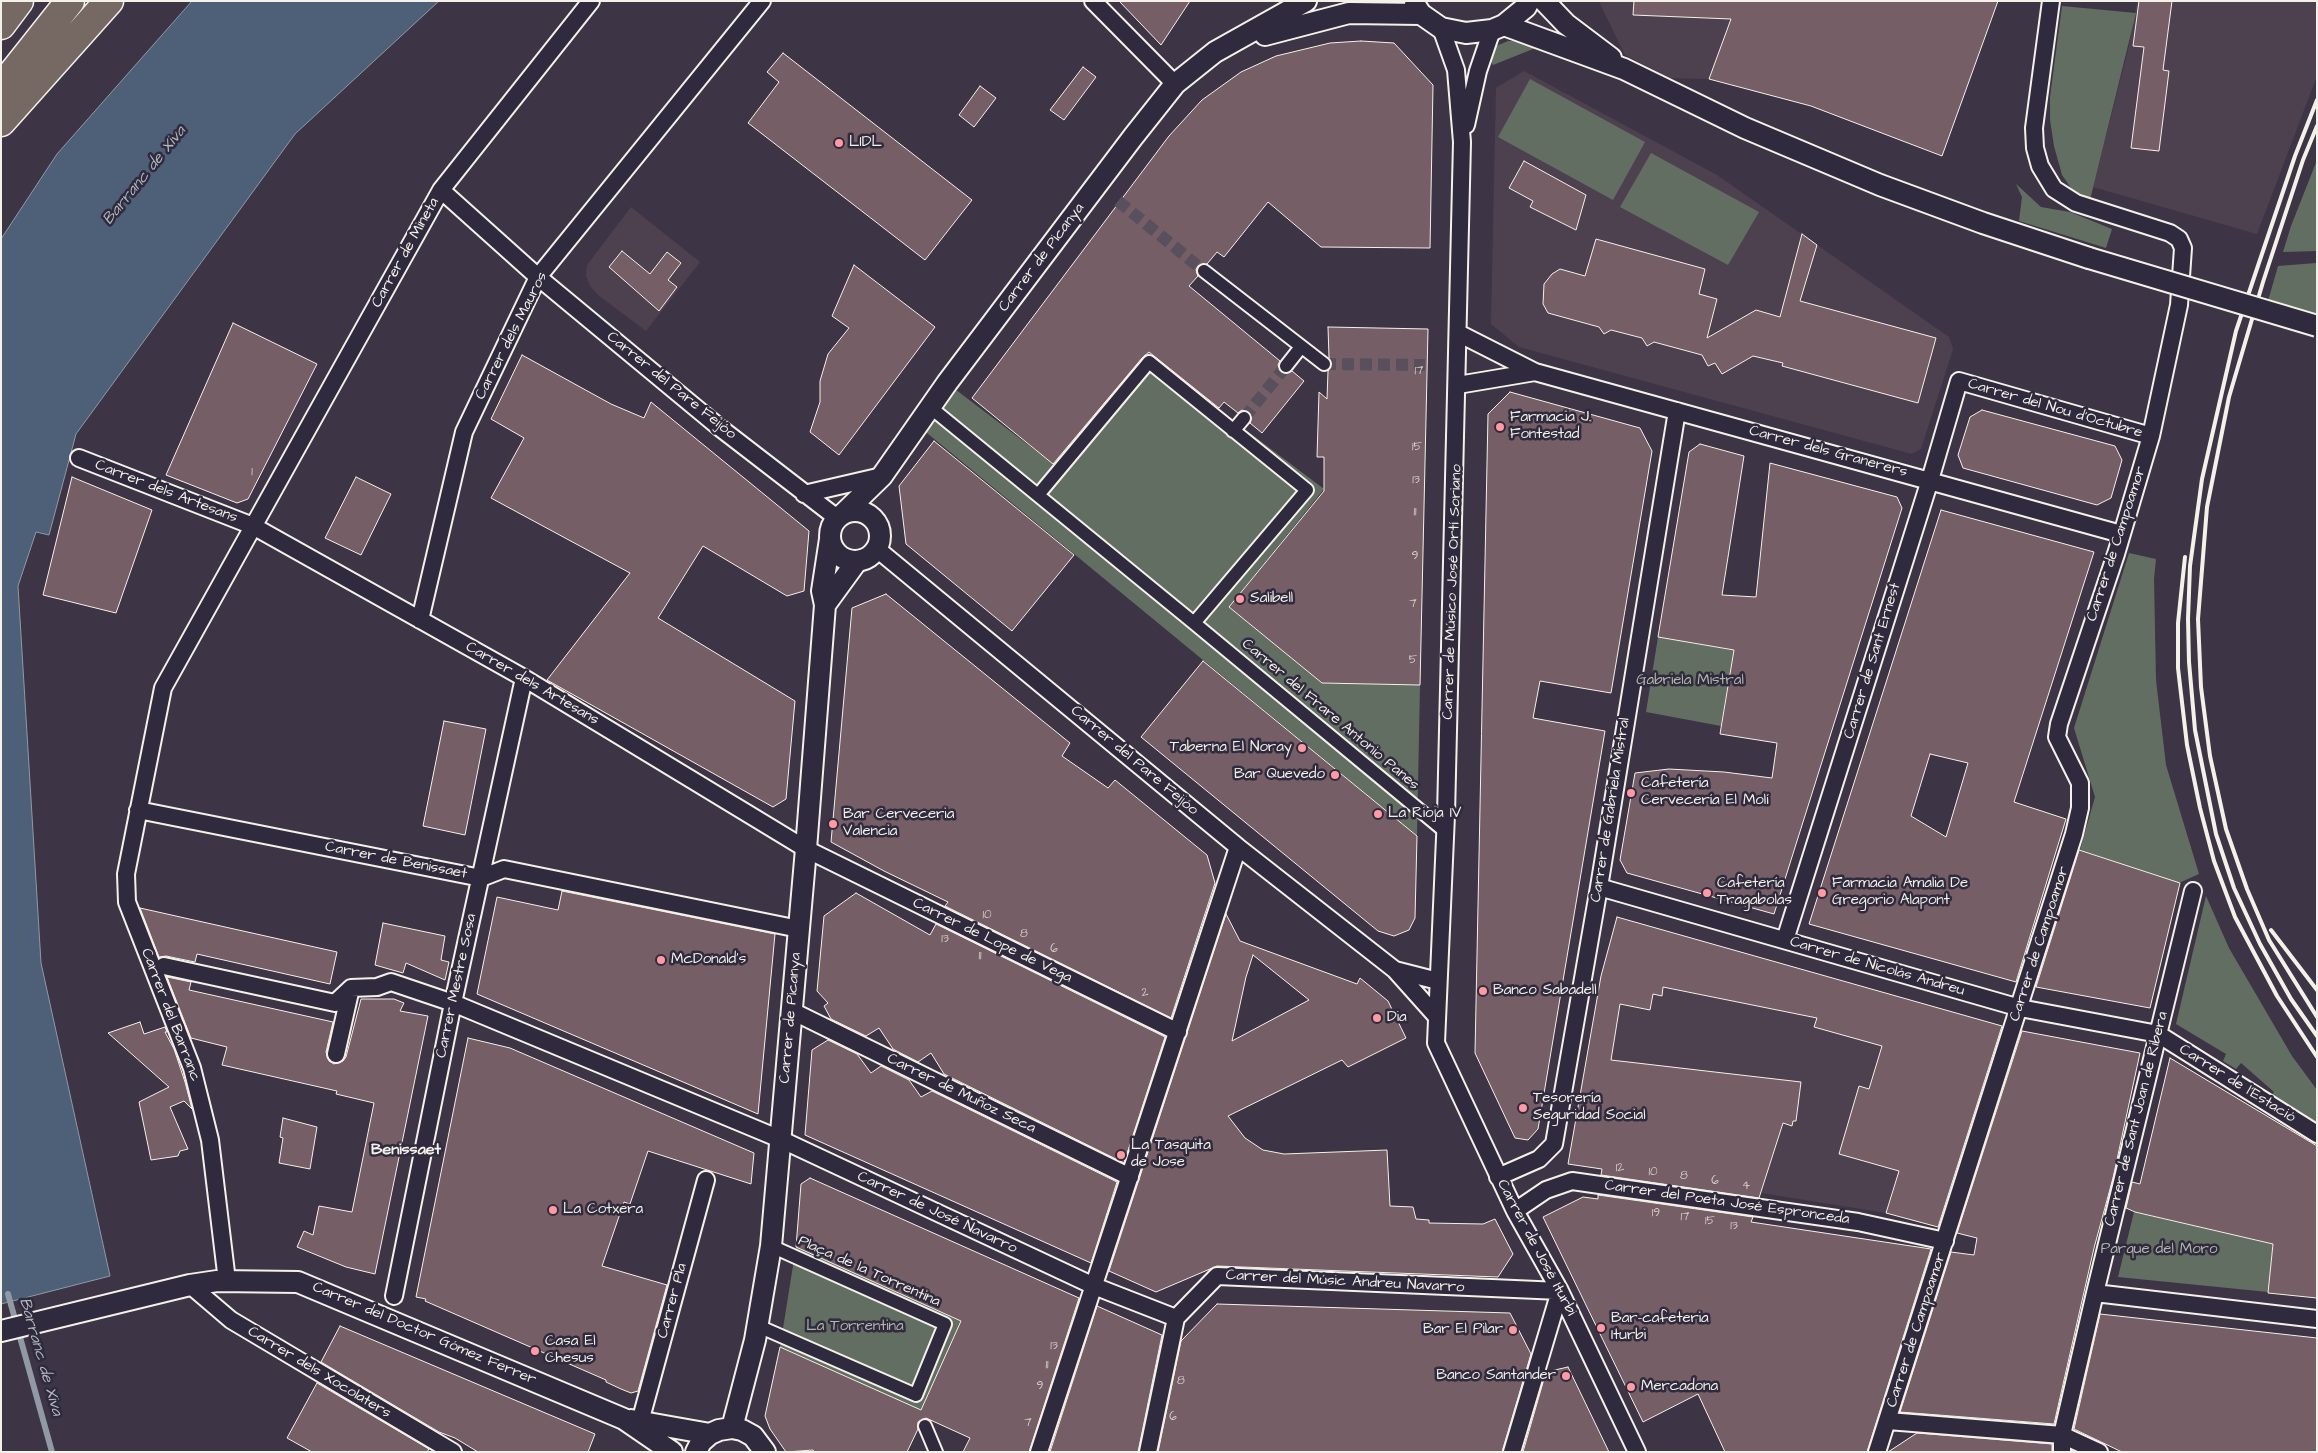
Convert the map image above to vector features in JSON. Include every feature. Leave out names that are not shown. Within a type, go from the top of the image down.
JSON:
[{"type":"highway","points":[[1,25],[19,1]]},
{"type":"highway","points":[[1,88],[70,1]]},
{"type":"highway","points":[[1,122],[109,1]]},
{"type":"street","name":"Carrer de Mineta","points":[[253,526],[441,190],[591,1]]},
{"type":"street","name":"Carrer dels Mauros","points":[[420,620],[464,432],[538,278],[762,1]]},
{"type":"street","points":[[1093,1],[1175,84]]},
{"type":"street","name":"Carrer de Picanya","points":[[840,516],[882,476],[930,408],[1133,137],[1175,84],[1215,52],[1306,1]]},
{"type":"street","points":[[1417,8],[1441,28],[1466,33],[1498,27],[1526,7],[1529,1]]},
{"type":"street","points":[[1544,1],[1566,24],[1624,68]]},
{"type":"street","name":"Carrer de Campoamor","points":[[1877,1452],[2074,834],[2080,808],[2080,783],[2057,737],[2059,724],[2151,436],[2179,305],[2183,248],[2179,239],[2170,233],[2076,202],[2054,188],[2040,166],[2035,148],[2034,128],[2051,1]]},
{"type":"street","name":"Carrer de Picanya","points":[[1215,52],[1284,28],[1349,12],[1417,8]]},
{"type":"street","points":[[1498,27],[1624,68],[1745,128],[1880,185],[1983,223],[2090,258],[2317,326]]},
{"type":"street","name":"Carrer de Músico José Ortí Soriano","points":[[1462,142],[1478,70],[1498,27]]},
{"type":"street","name":"Carrer de Músico José Ortí Soriano","points":[[1436,1043],[1446,832],[1458,385],[1462,142],[1456,70],[1441,28]]},
{"type":"street","name":"Carrer del Pare Feijóo","points":[[441,190],[538,278],[804,494],[840,516]]},
{"type":"street","points":[[1204,271],[1324,364]]},
{"type":"street","name":"Carrer dels Granerers","points":[[1458,333],[1534,372],[2121,534]]},
{"type":"street","points":[[1286,366],[1301,347]]},
{"type":"street","points":[[1038,495],[1148,362],[1307,490],[1194,623]]},
{"type":"street","name":"Carrer dels Granerers","points":[[1458,385],[1534,372]]},
{"type":"street","name":"Carrer del Nou d'Octubre","points":[[1959,381],[2151,436]]},
{"type":"street","name":"Carrer de Sant Ernest","points":[[1785,940],[1930,480],[1959,381]]},
{"type":"street","name":"Carrer del Frare Antonio Panes","points":[[930,408],[1446,832]]},
{"type":"street","name":"Carrer de Gabriela Mistral","points":[[1498,1177],[1539,1159],[1554,1144],[1599,887],[1677,411]]},
{"type":"street","points":[[1233,431],[1244,418]]},
{"type":"street","name":"Carrer dels Artesans","points":[[79,458],[253,526],[524,678],[806,849]]},
{"type":"street","points":[[804,494],[882,476]]},
{"type":"street","name":"Carrer de Picanya","points":[[873,519],[882,476]]},
{"type":"street","points":[[825,605],[857,561],[872,555],[877,549],[880,533],[873,519],[858,511],[840,516],[830,532],[830,539],[836,553],[842,558],[857,561]]},
{"type":"street","name":"Carrer dels Artesans","points":[[138,810],[163,688],[253,526]]},
{"type":"street","name":"Carrer de Picanya","points":[[732,1428],[758,1326],[771,1246],[806,849],[825,605],[822,591],[830,539]]},
{"type":"street","name":"Carrer del Pare Feijóo","points":[[877,549],[1238,847],[1395,970],[1437,1017]]},
{"type":"street","name":"Carrer Mestre Sosa","points":[[394,1296],[454,1003],[524,678]]},
{"type":"street","name":"Carrer de Benissaet","points":[[138,810],[481,878],[504,869],[799,929]]},
{"type":"street","name":"Carrer del Barranc","points":[[138,810],[126,874],[127,902],[192,1068],[210,1140],[222,1281]]},
{"type":"street","points":[[1039,1452],[1238,847]]},
{"type":"street","name":"Carrer de Lope de Vega","points":[[806,849],[1178,1032]]},
{"type":"street","name":"Carrer de Nicolás Andreu","points":[[1599,887],[2020,1008],[2158,1034]]},
{"type":"street","name":"Carrer de Sant Joan de Ribera","points":[[2062,1452],[2062,1435],[2095,1293],[2193,891]]},
{"type":"street","points":[[164,966],[335,1003],[351,988],[377,987],[391,982],[454,1003],[780,1139]]},
{"type":"street","name":"Carrer del Pare Feijóo","points":[[1395,970],[1438,981]]},
{"type":"street","points":[[336,1054],[351,988]]},
{"type":"street","name":"Carrer de Muñoz Seca","points":[[792,1011],[1130,1177]]},
{"type":"street","name":"Carrer de l'Estació","points":[[2158,1034],[2317,1134]]},
{"type":"street","name":"Carrer de José Iturbi","points":[[1436,1043],[1498,1177],[1560,1291],[1637,1452]]},
{"type":"street","name":"Carrer de José Navarro","points":[[780,1139],[1094,1286]]},
{"type":"street","name":"Carrer Pla","points":[[632,1420],[706,1180]]},
{"type":"street","name":"Carrer del Poeta José Espronceda","points":[[1515,1211],[1546,1190],[1572,1181],[1858,1222],[1945,1241]]},
{"type":"street","name":"Plaça de la Torrentina","points":[[758,1326],[916,1395],[945,1324],[771,1246]]},
{"type":"street","name":"Carrer del Músic Andreu Navarro","points":[[1176,1318],[1218,1276],[1560,1291]]},
{"type":"street","name":"Carrer del Doctor Gómez Ferrer","points":[[1,1331],[187,1286],[222,1281],[298,1282],[632,1420],[710,1434]]},
{"type":"street","name":"Carrer dels Xocolaters","points":[[187,1286],[231,1320],[453,1452]]},
{"type":"street","points":[[1094,1286],[1176,1318],[1148,1452]]},
{"type":"street","points":[[1512,1452],[1560,1291]]},
{"type":"street","points":[[2095,1293],[2317,1318]]},
{"type":"street","name":"Carrer del Doctor Gómez Ferrer","points":[[632,1420],[672,1452]]},
{"type":"street","points":[[1888,1421],[2062,1435],[2098,1452]]},
{"type":"street","points":[[925,1426],[936,1452]]},
{"type":"street","points":[[696,1452],[701,1442],[710,1434],[732,1428],[742,1430],[754,1436],[765,1452]]},
{"type":"shaded area","points":[[1601,1],[1738,1],[1709,79],[1670,78],[1625,55],[1600,4]]},
{"type":"shaded area","points":[[2137,1],[2317,1],[2317,76],[2257,234],[2093,187],[2129,46]]},
{"type":"shaded area","points":[[1524,71],[1717,175],[1949,337],[1953,349],[1921,449],[1912,454],[1519,347],[1491,324],[1496,88]]},
{"type":"shaded area","points":[[631,207],[700,262],[646,331],[598,295],[590,286],[586,276],[587,265]]},
{"type":"shaded area","points":[[1601,975],[1817,1018],[1814,1027],[1883,1044],[1926,1077],[1886,1213],[1761,1193],[1789,1105],[1583,1081]]},
{"type":"green space","points":[[2062,6],[2136,13],[2090,200],[2071,188],[2062,175],[2054,146],[2050,120],[2050,97]]},
{"type":"green space","points":[[1508,41],[1526,41],[1538,47],[1493,65],[1489,59],[1494,47]]},
{"type":"green space","points":[[1530,79],[1645,142],[1613,200],[1498,137]]},
{"type":"green space","points":[[1651,153],[1759,212],[1728,265],[1620,207]]},
{"type":"green space","points":[[2317,160],[2317,251],[2283,252],[2291,226]]},
{"type":"green space","points":[[2016,184],[2041,207],[2070,212],[2112,229],[2106,248],[2019,221],[2022,197]]},
{"type":"green space","points":[[2316,258],[2317,316],[2268,301],[2278,266],[2316,263]]},
{"type":"green space","points":[[1149,352],[1218,409],[1324,489],[1229,607],[1322,683],[1420,685],[1417,836],[916,424],[947,383],[1056,466]]},
{"type":"green space","points":[[2129,553],[2156,559],[2154,579],[2156,680],[2166,765],[2199,874],[2179,883],[2080,850],[2095,797],[2074,728]]},
{"type":"green space","name":"Gabriela Mistral","points":[[1658,637],[1734,650],[1721,726],[1646,712]]},
{"type":"green space","points":[[2206,896],[2229,948],[2292,1056],[2317,1090],[2317,1123],[2271,1096],[2274,1092],[2241,1063],[2236,1069],[2223,1061],[2226,1054],[2176,1024]]},
{"type":"green space","name":"Parque del Moro","points":[[2134,1212],[2273,1244],[2268,1292],[2118,1277]]},
{"type":"green space","name":"La Torrentina","points":[[796,1247],[961,1321],[921,1410],[780,1347]]},
{"type":"water","points":[[192,1],[439,1],[295,134],[76,434],[49,535],[36,532],[18,586],[41,963],[110,1276],[1,1304],[1,239],[57,154]]},
{"type":"building","points":[[1119,1],[1190,1],[1161,45]]},
{"type":"building","points":[[1634,1],[1998,1],[1942,156],[1811,106],[1709,79],[1731,19],[1633,15]]},
{"type":"building","points":[[2139,1],[2172,1],[2163,70],[2169,71],[2159,151],[2131,148],[2144,47],[2133,46]]},
{"type":"building","points":[[1361,41],[1394,43],[1433,85],[1430,248],[1321,247],[1268,202],[1224,257],[1217,252],[1207,264],[1198,266],[1196,270],[1198,276],[1189,286],[1280,361],[1278,365],[1281,372],[1285,374],[1292,371],[1304,381],[1262,433],[1250,423],[1252,416],[1249,412],[1242,410],[1238,413],[1224,402],[1219,408],[1149,352],[1053,464],[972,398],[1169,136],[1202,100],[1241,72],[1276,56],[1330,43]]},
{"type":"building","points":[[783,53],[972,200],[925,260],[748,123],[779,82],[767,72]]},
{"type":"building","points":[[1083,67],[1096,77],[1064,120],[1050,110]]},
{"type":"building","points":[[980,86],[996,98],[974,127],[959,115]]},
{"type":"building","points":[[1524,161],[1586,195],[1576,230],[1530,207],[1533,201],[1509,188]]},
{"type":"building","points":[[1802,234],[1817,245],[1800,301],[1936,338],[1918,403],[1782,366],[1783,363],[1753,356],[1722,374],[1715,363],[1708,366],[1702,355],[1654,342],[1647,346],[1642,338],[1611,330],[1604,334],[1599,327],[1548,313],[1543,304],[1544,284],[1552,274],[1560,269],[1585,276],[1596,239],[1705,269],[1699,294],[1717,299],[1707,338],[1756,310],[1780,317]]},
{"type":"building","points":[[622,251],[650,274],[667,252],[681,263],[668,280],[677,287],[659,311],[609,267]]},
{"type":"building","points":[[854,265],[935,327],[839,455],[810,432],[820,402],[820,381],[828,354],[849,328],[832,316]]},
{"type":"building","points":[[233,323],[317,364],[248,499],[237,503],[166,475]]},
{"type":"building","points":[[1328,327],[1428,329],[1420,685],[1322,683],[1229,607],[1324,491],[1324,457],[1317,457],[1319,392],[1327,399],[1328,371],[1332,365],[1329,357]]},
{"type":"building","points":[[522,355],[611,404],[644,418],[651,402],[809,531],[804,591],[787,596],[703,546],[658,618],[795,701],[786,799],[773,807],[547,680],[630,573],[491,498],[524,438],[491,419]]},
{"type":"building","points":[[1510,392],[1640,428],[1652,451],[1611,693],[1540,681],[1533,718],[1605,731],[1538,1129],[1528,1140],[1515,1138],[1475,1053],[1488,414]]},
{"type":"building","points":[[1982,410],[2115,446],[2122,460],[2111,498],[2097,505],[1963,468],[1958,455],[1970,417]]},
{"type":"building","points":[[934,441],[1074,555],[1012,631],[906,544],[899,486]]},
{"type":"building","points":[[1700,444],[1744,456],[1722,595],[1756,597],[1770,463],[1897,497],[1902,508],[1774,914],[1627,873],[1620,860],[1635,773],[1669,769],[1724,772],[1772,778],[1777,743],[1720,734],[1734,650],[1658,637],[1689,452]]},
{"type":"building","points":[[72,477],[152,510],[116,613],[43,595]]},
{"type":"building","points":[[356,477],[391,494],[361,555],[325,538]]},
{"type":"building","points":[[1941,510],[2094,552],[2014,802],[2066,819],[2016,982],[1809,924]],"holes":[[[1930,754],[1968,763],[1946,837],[1911,816]]]},
{"type":"building","points":[[886,594],[1070,743],[1062,756],[1108,788],[1115,780],[1207,855],[1215,883],[1171,1018],[945,906],[948,902],[884,871],[831,842],[852,608]]},
{"type":"building","points":[[1203,661],[1417,836],[1415,918],[1409,930],[1394,936],[1378,931],[1141,737]]},
{"type":"building","points":[[444,721],[486,729],[465,835],[423,826]]},
{"type":"building","points":[[2079,850],[2180,883],[2150,1008],[2036,987]]},
{"type":"building","name":"McDonald's","points":[[562,891],[775,934],[758,1114],[477,994],[497,897],[558,910]]},
{"type":"building","points":[[856,893],[930,935],[936,924],[1165,1037],[1124,1163],[944,1074],[931,1053],[918,1062],[893,1049],[879,1028],[866,1036],[831,1019],[824,1006],[828,1003],[817,991],[824,916]]},
{"type":"building","points":[[140,908],[337,952],[330,984],[197,954],[195,962],[166,956],[159,957]]},
{"type":"building","points":[[1226,914],[1240,941],[1357,984],[1360,978],[1388,1001],[1406,1038],[1348,1067],[1342,1060],[1228,1116],[1245,1138],[1263,1150],[1284,1154],[1387,1150],[1390,1206],[1413,1207],[1416,1219],[1429,1220],[1429,1223],[1483,1224],[1495,1219],[1513,1254],[1498,1277],[1217,1266],[1156,1292],[1109,1271]],"holes":[[[1253,955],[1309,1000],[1232,1041],[1246,977]]]},
{"type":"building","points":[[1617,917],[2002,1026],[1938,1227],[1886,1213],[1899,1171],[1839,1154],[1859,1086],[1869,1089],[1882,1046],[1814,1027],[1817,1018],[1663,987],[1662,996],[1653,994],[1650,1010],[1620,1004],[1611,1060],[1801,1082],[1796,1121],[1793,1121],[1792,1126],[1783,1123],[1759,1198],[1601,1175],[1602,1169],[1568,1164],[1601,976]]},
{"type":"building","points":[[383,923],[445,936],[441,960],[449,962],[445,980],[406,963],[403,973],[375,965]]},
{"type":"building","points":[[167,977],[191,982],[189,990],[333,1022],[326,1052],[329,1061],[334,1064],[343,1061],[346,1057],[361,999],[394,999],[404,1003],[400,1011],[428,1016],[375,1274],[346,1267],[297,1247],[304,1231],[313,1235],[319,1206],[352,1212],[374,1103],[336,1094],[337,1091],[222,1065],[227,1047],[191,1038]]},
{"type":"building","points":[[140,1022],[144,1034],[165,1027],[167,1032],[165,1032],[174,1049],[185,1082],[192,1109],[184,1101],[170,1107],[188,1149],[180,1151],[178,1156],[151,1160],[139,1102],[169,1087],[108,1033]]},
{"type":"building","points":[[2022,1031],[2140,1053],[2113,1178],[2094,1248],[2054,1424],[1900,1412],[1951,1252],[1974,1255],[1977,1238],[1957,1233]]},
{"type":"building","points":[[468,1038],[510,1048],[754,1153],[751,1184],[648,1151],[630,1204],[624,1202],[602,1266],[667,1285],[638,1391],[631,1393],[621,1389],[606,1382],[606,1380],[425,1301],[426,1299],[416,1297]]},
{"type":"building","points":[[828,1040],[857,1054],[871,1073],[881,1066],[909,1080],[921,1097],[932,1091],[1117,1182],[1091,1263],[805,1135],[812,1050]]},
{"type":"building","points":[[2170,1058],[2317,1146],[2317,1298],[2268,1293],[2273,1244],[2135,1212],[2126,1208],[2132,1182],[2140,1184]]},
{"type":"building","points":[[283,1118],[317,1127],[310,1169],[279,1163],[283,1138],[280,1137]]},
{"type":"building","points":[[810,1178],[1079,1298],[1029,1452],[963,1452],[970,1438],[926,1418],[918,1422],[918,1429],[907,1452],[814,1452],[813,1450],[786,1452],[770,1429],[765,1416],[780,1347],[921,1410],[961,1321],[796,1247],[801,1184]]},
{"type":"building","points":[[1598,1195],[1753,1217],[1751,1222],[1931,1249],[1867,1452],[1725,1452],[1698,1394],[1643,1422],[1543,1217],[1583,1197],[1598,1199]]},
{"type":"building","points":[[1217,1304],[1510,1313],[1531,1354],[1502,1452],[1158,1452],[1181,1341]]},
{"type":"building","points":[[1097,1306],[1162,1335],[1138,1452],[1050,1452]]},
{"type":"building","points":[[2100,1314],[2317,1338],[2317,1452],[2122,1452],[2074,1429]]},
{"type":"building","points":[[340,1326],[595,1434],[588,1452],[478,1452],[455,1438],[439,1432],[321,1362]]},
{"type":"building","points":[[1568,1367],[1609,1452],[1523,1452],[1546,1372]]},
{"type":"building","points":[[317,1383],[429,1449],[427,1452],[312,1452],[287,1438]]},
{"type":"building","points":[[1917,1433],[2052,1444],[2052,1452],[1888,1452]]},
{"type":"waterway","name":"Barranc de Xiva","points":[[8,1294],[52,1452]]},
{"type":"tunnel","points":[[1118,201],[1204,271]]},
{"type":"tunnel","points":[[1324,364],[1425,365]]},
{"type":"tunnel","points":[[1244,418],[1286,366]]},
{"type":"railway","points":[[2317,100],[2295,156],[2236,331],[2202,479],[2190,566],[2188,619],[2189,662],[2195,730],[2216,834],[2234,888],[2260,944],[2291,999],[2317,1036]]},
{"type":"railway","points":[[2317,126],[2303,160],[2263,282],[2229,397],[2207,507],[2198,619],[2201,687],[2210,756],[2226,829],[2247,889],[2269,940],[2317,1017]]},
{"type":"railway","points":[[2185,557],[2178,623],[2178,668],[2187,745],[2200,808],[2214,861],[2235,917],[2277,996],[2317,1057]]},
{"type":"railway","points":[[2271,930],[2317,990]]},
{"type":"place","name":"LIDL","points":[[839,143]]},
{"type":"place","name":"Farmacia J. Fontestad","points":[[1500,427]]},
{"type":"place","name":"Salibell","points":[[1240,599]]},
{"type":"place","name":"Taberna El Noray","points":[[1302,748]]},
{"type":"place","name":"Bar Quevedo","points":[[1335,775]]},
{"type":"place","name":"Cafetería Cervecería El Molí","points":[[1631,793]]},
{"type":"place","name":"La Rioja IV","points":[[1378,814]]},
{"type":"place","name":"Bar Cerveceria Valencia","points":[[833,824]]},
{"type":"place","name":"Cafetería Tragabolas","points":[[1707,893]]},
{"type":"place","name":"Farmacia Amalia De Gregorio Alapont","points":[[1822,893]]},
{"type":"place","name":"McDonald's","points":[[661,960]]},
{"type":"place","name":"Banco Sabadell","points":[[1483,991]]},
{"type":"place","name":"Dia","points":[[1377,1018]]},
{"type":"place","name":"Tesorería Seguridad Social","points":[[1523,1108]]},
{"type":"place","name":"La Tasquita de Jose","points":[[1121,1155]]},
{"type":"place","name":"La Cotxera","points":[[553,1210]]},
{"type":"place","name":"Bar-cafeteria Iturbi","points":[[1601,1328]]},
{"type":"place","name":"Bar El Pilar","points":[[1513,1330]]},
{"type":"place","name":"Casa El Chesus","points":[[535,1351]]},
{"type":"place","name":"Banco Santander","points":[[1566,1376]]},
{"type":"place","name":"Mercadona","points":[[1631,1387]]},
{"type":"district","name":"Benissaet","points":[[406,1151]]}]
